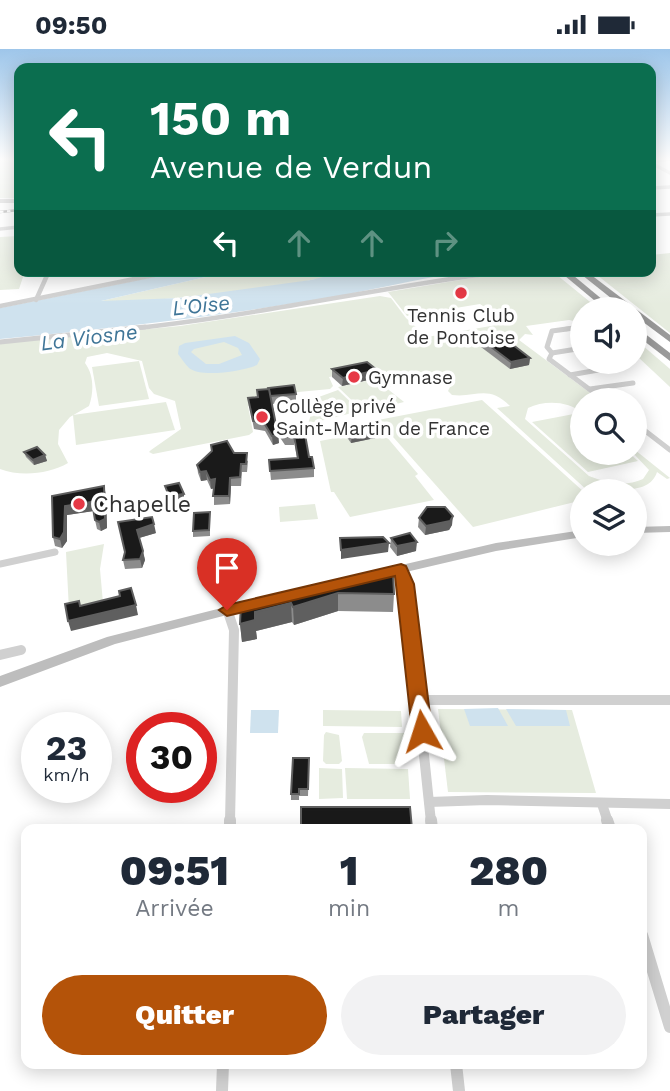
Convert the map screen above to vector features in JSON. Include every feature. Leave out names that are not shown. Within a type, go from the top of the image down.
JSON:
[{"type":"highway","points":[[570,277],[595,297]]},
{"type":"highway","points":[[588,277],[615,297]]},
{"type":"highway","points":[[647,321],[670,339]]},
{"type":"highway","points":[[647,340],[670,358]]},
{"type":"main road","points":[[647,530],[670,529]]},
{"type":"main road","points":[[340,584],[484,549],[570,535]]},
{"type":"main road","points":[[0,682],[112,640],[275,599]]},
{"type":"street","points":[[36,300],[46,277]]},
{"type":"street","points":[[0,306],[145,277]]},
{"type":"street","points":[[0,342],[199,321],[458,277]]},
{"type":"street","points":[[551,353],[547,347],[552,331],[570,329]]},
{"type":"street","points":[[551,353],[570,350]]},
{"type":"street","points":[[551,353],[549,359],[589,388]]},
{"type":"street","points":[[570,375],[576,374]]},
{"type":"street","points":[[597,388],[633,383]]},
{"type":"street","points":[[647,432],[670,450]]},
{"type":"street","points":[[0,564],[55,552]]},
{"type":"street","points":[[401,569],[406,584],[431,824]]},
{"type":"street","points":[[227,610],[234,630],[230,824]]},
{"type":"street","points":[[0,655],[22,649]]},
{"type":"street","points":[[418,699],[670,700]]},
{"type":"street","points":[[429,802],[487,800],[670,804]]},
{"type":"street","points":[[602,804],[608,824]]},
{"type":"street","points":[[647,951],[670,1027]]},
{"type":"street","points":[[222,1091],[223,1069]]},
{"type":"street","points":[[457,1069],[459,1091]]},
{"type":"shaded area","points":[[14,236],[14,277],[23,277],[19,289],[0,290],[0,237]]},
{"type":"shaded area","points":[[670,253],[670,333],[647,315],[647,297],[625,297],[600,277],[656,277],[656,254]]},
{"type":"shaded area","points":[[206,277],[324,277],[223,293],[146,301],[101,301]]},
{"type":"shaded area","points":[[478,277],[559,277],[584,297],[570,297],[570,320],[526,326],[533,335],[525,334],[519,340],[584,388],[570,388],[570,406],[556,403],[528,408],[525,419],[570,459],[570,465],[577,465],[597,479],[575,479],[497,408],[510,406],[495,395],[452,395],[448,391],[450,387],[442,382],[423,386],[408,383],[388,386],[370,370],[329,377],[333,386],[330,389],[256,396],[257,404],[248,406],[253,432],[249,435],[153,454],[149,452],[181,429],[175,401],[154,394],[149,388],[142,361],[107,353],[87,357],[85,363],[92,384],[89,406],[70,417],[59,430],[58,444],[68,463],[35,473],[0,469],[0,343],[180,326],[380,296],[391,298],[406,318],[427,337],[508,323],[480,304],[407,316],[388,292]]},
{"type":"shaded area","points":[[647,349],[670,369],[670,387],[647,365]]},
{"type":"shaded area","points":[[139,361],[149,399],[99,406],[92,367]]},
{"type":"shaded area","points":[[375,379],[404,402],[364,412],[338,387]]},
{"type":"shaded area","points":[[338,390],[360,411],[308,424],[316,398]]},
{"type":"shaded area","points":[[482,400],[570,479],[570,503],[473,527],[378,420]]},
{"type":"shaded area","points":[[166,402],[175,430],[76,445],[73,415]]},
{"type":"shaded area","points":[[570,415],[570,456],[532,422]]},
{"type":"shaded area","points":[[380,429],[418,474],[415,476],[434,500],[350,517],[334,492],[331,492],[320,441],[346,436],[352,442],[380,437]]},
{"type":"shaded area","points":[[647,460],[670,478],[667,479],[657,472],[648,484],[647,479],[643,479],[649,470],[644,465],[647,465]]},
{"type":"shaded area","points":[[580,465],[620,465],[588,472]]},
{"type":"shaded area","points":[[315,504],[318,519],[280,522],[279,507]]},
{"type":"shaded area","points":[[104,544],[100,569],[103,603],[69,610],[66,552]]},
{"type":"shaded area","points":[[438,709],[572,710],[596,793],[448,792]]},
{"type":"shaded area","points":[[323,710],[401,711],[402,727],[323,726]]},
{"type":"shaded area","points":[[326,732],[339,735],[342,761],[339,764],[326,764],[323,761]]},
{"type":"shaded area","points":[[364,733],[405,733],[407,761],[404,764],[369,764],[362,737]]},
{"type":"shaded area","points":[[319,768],[342,769],[343,798],[319,799]]},
{"type":"shaded area","points":[[345,768],[408,769],[410,799],[347,799]]},
{"type":"water","name":"L'Oise","points":[[153,277],[206,277],[101,301],[179,298],[323,277],[436,277],[329,298],[231,313],[0,339],[0,308]]},
{"type":"water","points":[[235,336],[249,343],[260,359],[257,365],[242,369],[203,373],[189,368],[178,354],[179,346]],"holes":[[[224,342],[238,348],[242,355],[219,364],[206,364],[191,352]]]},
{"type":"water","points":[[498,708],[508,726],[470,726],[464,709]]},
{"type":"water","points":[[506,709],[566,710],[570,726],[516,726]]},
{"type":"water","points":[[251,710],[279,710],[278,733],[250,733]]},
{"type":"building","points":[[482,340],[498,343],[508,341],[530,358],[511,362]]},
{"type":"building","points":[[367,362],[377,370],[343,378],[332,369]]},
{"type":"building","points":[[294,385],[296,394],[270,396],[268,388]]},
{"type":"building","points":[[269,389],[278,435],[272,436],[264,423],[253,421],[248,398],[258,397],[257,390]]},
{"type":"building","points":[[375,422],[381,428],[352,434],[346,427]]},
{"type":"building","points":[[287,427],[294,436],[285,437],[279,428]]},
{"type":"building","points":[[304,429],[309,457],[312,457],[314,468],[270,471],[269,460],[298,458],[293,430]]},
{"type":"building","points":[[227,441],[234,453],[247,453],[246,464],[241,464],[240,477],[230,478],[229,496],[213,496],[215,479],[210,480],[206,471],[200,472],[197,465],[212,451],[211,445]]},
{"type":"building","points":[[37,447],[45,455],[33,460],[24,452]]},
{"type":"building","points":[[179,483],[184,494],[169,496],[165,486]]},
{"type":"building","points":[[104,486],[105,519],[99,522],[95,520],[92,502],[65,506],[64,532],[60,539],[53,537],[52,496]]},
{"type":"building","points":[[427,507],[445,507],[453,516],[450,521],[426,526],[419,518]]},
{"type":"building","points":[[210,512],[209,530],[193,531],[194,513]]},
{"type":"building","points":[[152,517],[154,524],[137,530],[143,551],[140,559],[123,560],[125,552],[118,522]]},
{"type":"building","points":[[410,533],[417,542],[397,546],[391,538]]},
{"type":"building","points":[[383,537],[389,543],[341,550],[340,538]]},
{"type":"building","points":[[373,572],[393,572],[394,594],[338,593],[293,607],[291,603],[255,612],[255,620],[240,624],[241,604],[335,581],[374,578]]},
{"type":"building","points":[[131,588],[136,605],[68,621],[65,604],[79,601],[80,606],[120,596],[119,591]]},
{"type":"building","points":[[293,758],[309,758],[308,789],[299,789],[299,794],[291,794]]},
{"type":"building","points":[[301,807],[410,807],[412,824],[301,824]]},
{"type":"railway","points":[[0,212],[14,211]]},
{"type":"place","name":"Tennis Club de Pontoise","points":[[461,293]]},
{"type":"place","name":"Gymnase","points":[[354,377]]},
{"type":"place","name":"Collège privé Saint-Martin de France","points":[[262,417]]},
{"type":"place","name":"Chapelle","points":[[79,504]]},
{"type":"route","points":[[227,610],[401,569],[406,584],[422,731]]},
{"type":"water label","name":"La Viosne","points":[[89,337]]}]
